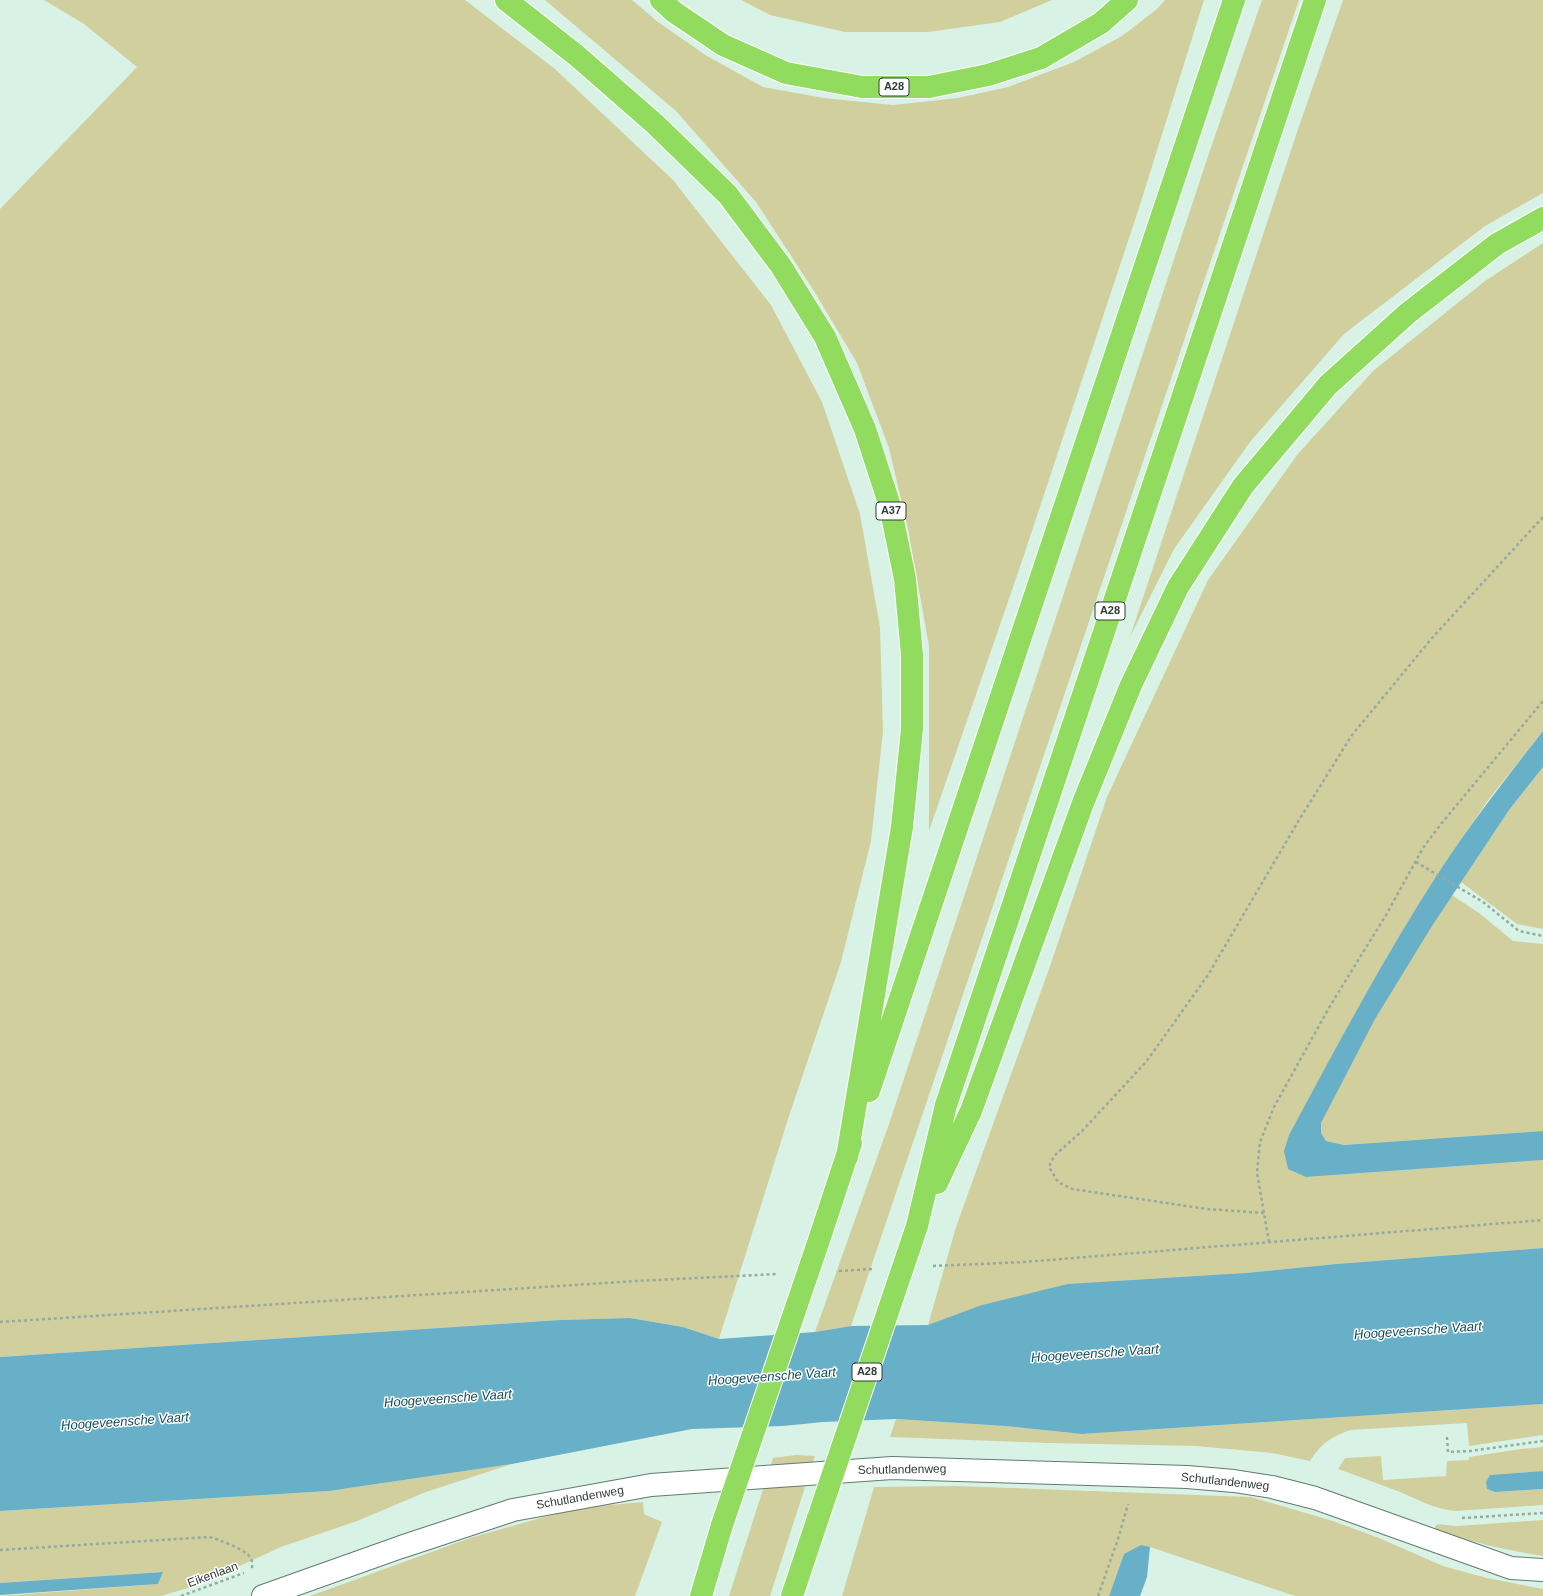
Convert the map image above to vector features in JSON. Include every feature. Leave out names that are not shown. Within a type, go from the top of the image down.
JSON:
[{"type":"highway","name":"A37","points":[[506,0],[576,55],[656,124],[728,195],[781,266],[825,337],[865,429],[890,506],[905,579],[912,655],[912,729],[902,827],[847,1157]]},
{"type":"highway","name":"A28","points":[[661,0],[674,12],[723,45],[786,72],[862,87],[929,87],[988,75],[1041,58],[1101,23],[1127,0]]},
{"type":"highway","points":[[700,1596],[722,1526],[1234,0]]},
{"type":"highway","name":"A28","points":[[792,1596],[917,1226],[948,1097],[1315,0]]},
{"type":"highway","name":"A28","points":[[917,1226],[971,1110],[1083,803],[1131,685],[1178,587],[1243,486],[1328,385],[1414,308],[1497,244],[1543,218]]},
{"type":"street","name":"Schutlandenweg","points":[[263,1596],[401,1547],[513,1510],[651,1485],[892,1468],[1187,1477],[1234,1481],[1272,1487],[1315,1498],[1511,1568],[1543,1570]]},
{"type":"path","points":[[1264,1213],[1207,1209],[1072,1189],[1058,1182],[1049,1167],[1054,1156],[1083,1130],[1146,1062],[1208,975],[1299,820],[1352,735],[1432,638],[1543,516]]},
{"type":"path","points":[[1270,1242],[1257,1173],[1260,1142],[1274,1107],[1330,1006],[1386,915],[1423,848],[1441,824],[1543,701]]},
{"type":"path","points":[[1416,862],[1483,902],[1519,931],[1543,936]]},
{"type":"path","points":[[929,1266],[1024,1262],[1543,1220]]},
{"type":"path","points":[[834,1271],[873,1269]]},
{"type":"path","points":[[0,1322],[636,1281],[779,1274]]},
{"type":"path","points":[[1447,1437],[1448,1452],[1470,1451],[1543,1441]]},
{"type":"path","points":[[1098,1596],[1118,1539],[1135,1476]]},
{"type":"path","name":"Eikenlaan","points":[[0,1550],[209,1537],[218,1539],[250,1556],[252,1570],[181,1596]]},
{"type":"shaded area","points":[[44,0],[465,0],[555,69],[673,180],[771,305],[822,402],[860,514],[880,627],[883,732],[871,841],[841,962],[789,1116],[719,1339],[683,1327],[630,1318],[560,1320],[0,1357],[0,209],[137,67],[84,24]]},
{"type":"shaded area","points":[[545,0],[632,0],[658,22],[707,56],[763,87],[824,98],[893,105],[958,98],[1008,87],[1074,62],[1122,36],[1157,9],[1165,0],[1204,0],[1139,208],[1022,561],[929,831],[929,646],[908,529],[889,448],[857,363],[814,291],[756,202],[676,111]]},
{"type":"shaded area","points":[[741,0],[1052,0],[1000,22],[928,32],[845,32],[770,15]]},
{"type":"shaded area","points":[[1262,0],[1299,0],[851,1326],[815,1332],[889,1124],[1209,153]]},
{"type":"shaded area","points":[[1343,0],[1543,0],[1543,193],[1485,226],[1344,334],[1250,442],[1174,549],[1130,637],[1297,132]]},
{"type":"shaded area","points":[[1543,243],[1543,731],[1489,799],[1439,872],[1289,1135],[1306,1177],[1543,1160],[1543,1248],[1336,1264],[1246,1273],[928,1325],[956,1227],[1049,969],[1107,797],[1208,580],[1297,455],[1373,371],[1485,281]]},
{"type":"shaded area","points":[[1543,767],[1543,929],[1517,924],[1461,882],[1509,810]]},
{"type":"shaded area","points":[[1452,895],[1479,913],[1513,941],[1543,944],[1543,1131],[1344,1145],[1326,1141],[1321,1133],[1321,1123],[1369,1019]]},
{"type":"shaded area","points":[[1543,1404],[1543,1435],[1469,1446],[1467,1423],[1351,1430],[1337,1435],[1327,1441],[1310,1461],[1272,1453],[1196,1446],[1047,1443],[890,1437],[896,1419],[1005,1426],[1082,1434]]},
{"type":"shaded area","points":[[1543,1447],[1543,1471],[1491,1475],[1486,1482],[1487,1489],[1495,1492],[1543,1489],[1543,1505],[1455,1511],[1447,1510],[1427,1504],[1338,1469],[1345,1458],[1381,1456],[1383,1480],[1446,1476],[1447,1461],[1469,1460],[1469,1457]]},
{"type":"shaded area","points":[[796,1455],[815,1456],[770,1596],[729,1596],[773,1458]]},
{"type":"shaded area","points":[[512,1464],[426,1492],[357,1521],[281,1547],[198,1585],[161,1596],[0,1596],[158,1584],[163,1572],[0,1583],[0,1511],[329,1491]]},
{"type":"shaded area","points":[[958,1486],[1251,1497],[1333,1521],[1379,1538],[1443,1566],[1487,1578],[1543,1589],[1543,1596],[1295,1596],[1150,1547],[1124,1554],[1109,1596],[842,1596],[874,1487]]},
{"type":"shaded area","points":[[643,1502],[644,1514],[662,1522],[635,1596],[310,1596],[470,1538],[544,1517],[587,1507]]},
{"type":"shaded area","points":[[1543,1520],[1543,1556],[1488,1545],[1434,1529],[1437,1524],[1457,1526]]},
{"type":"water","points":[[1543,731],[1543,767],[1509,810],[1432,926],[1375,1019],[1321,1123],[1321,1133],[1326,1141],[1344,1145],[1543,1131],[1543,1160],[1306,1177],[1288,1169],[1284,1151],[1289,1135],[1399,936],[1451,854]]},
{"type":"water","name":"Hoogeveensche Vaart","points":[[1543,1248],[1543,1404],[1082,1434],[1005,1426],[896,1419],[823,1422],[783,1426],[692,1429],[512,1464],[329,1491],[0,1511],[0,1357],[560,1320],[630,1318],[683,1327],[719,1339],[815,1332],[851,1326],[928,1325],[982,1305],[1068,1284],[1246,1273],[1336,1264]]},
{"type":"water","points":[[1543,1471],[1543,1489],[1495,1492],[1487,1489],[1486,1482],[1490,1475]]},
{"type":"water","points":[[1141,1545],[1150,1547],[1147,1577],[1140,1596],[1109,1596],[1124,1554]]},
{"type":"water","points":[[163,1572],[158,1584],[0,1595],[0,1583]]}]
